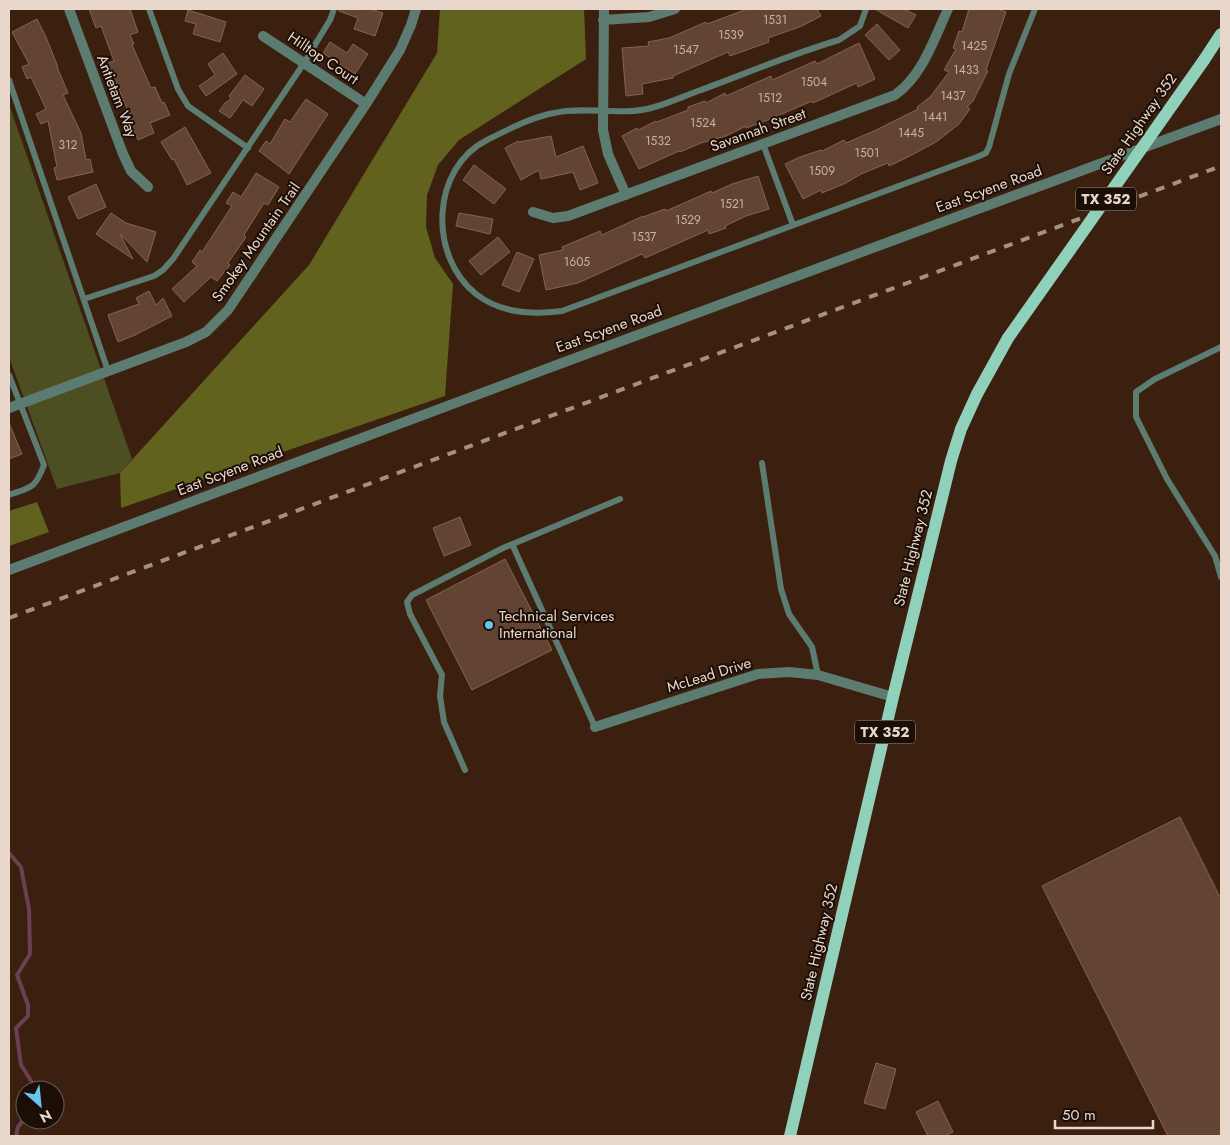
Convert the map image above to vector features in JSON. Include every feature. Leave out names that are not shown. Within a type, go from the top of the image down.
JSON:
[{"type":"main road","name":"State Highway 352","points":[[790,1136],[893,696],[961,429],[977,394],[1008,338],[1221,34]]},
{"type":"street","name":"Antietam Way","points":[[69,9],[123,154],[131,171],[148,187]]},
{"type":"street","name":"Smokey Mountain Trail","points":[[9,408],[186,342],[206,332],[228,310],[366,104],[400,50],[416,9]]},
{"type":"street","points":[[604,9],[603,130],[608,154],[626,195]]},
{"type":"street","points":[[604,20],[649,17],[675,9]]},
{"type":"street","name":"Savannah Street","points":[[533,212],[553,218],[568,216],[887,99],[900,92],[912,80],[922,64],[948,9]]},
{"type":"street","name":"Hilltop Court","points":[[263,36],[366,104]]},
{"type":"street","name":"East Scyene Road","points":[[9,570],[544,369],[1221,119]]},
{"type":"street","name":"McLead Drive","points":[[595,727],[758,674],[789,672],[818,675],[893,696]]},
{"type":"lane","points":[[149,9],[183,99],[188,106],[248,148]]},
{"type":"lane","points":[[84,299],[154,276],[163,270],[173,259],[304,63],[330,20],[334,9]]},
{"type":"lane","points":[[866,9],[860,26],[840,40],[651,108],[555,112],[485,141],[468,152],[451,178],[446,191],[442,207],[445,245],[448,257],[467,285],[476,294],[497,306],[536,314],[562,311],[986,153],[1009,74],[1035,9]]},
{"type":"lane","points":[[9,80],[108,371]]},
{"type":"lane","points":[[763,144],[793,225]]},
{"type":"lane","points":[[1221,347],[1155,379],[1136,392],[1136,417],[1167,479],[1215,556],[1221,577]]},
{"type":"lane","points":[[9,375],[44,465],[39,480],[29,489],[9,496]]},
{"type":"lane","points":[[762,463],[782,589],[789,614],[812,647],[818,675]]},
{"type":"lane","points":[[465,770],[444,722],[440,696],[442,675],[410,614],[408,602],[412,595],[512,544],[620,499]]},
{"type":"lane","points":[[512,544],[595,727]]},
{"type":"shaded area","points":[[440,9],[584,9],[586,59],[459,140],[438,165],[427,195],[426,227],[435,258],[453,284],[445,396],[121,508],[120,473],[309,265],[437,53]]},
{"type":"shaded area","points":[[9,104],[132,459],[120,473],[57,489],[9,357]]},
{"type":"shaded area","points":[[37,502],[49,532],[9,546],[9,511]]},
{"type":"building","points":[[89,9],[130,9],[138,32],[130,35],[134,44],[132,45],[151,88],[155,87],[170,115],[150,123],[154,133],[138,140],[108,63],[114,61],[101,26],[96,28]]},
{"type":"building","points":[[339,9],[370,9],[383,13],[375,36],[354,29],[358,18],[339,11]]},
{"type":"building","points":[[747,9],[817,9],[821,16],[802,26],[768,38],[769,42],[730,56],[728,52],[673,76],[673,78],[642,84],[643,94],[626,96],[622,48],[649,46],[648,42],[669,38],[706,22],[707,24]]},
{"type":"building","points":[[875,9],[904,9],[916,15],[908,28]]},
{"type":"building","points":[[969,9],[997,9],[1006,12],[986,70],[988,71],[973,101],[967,107],[970,109],[959,124],[936,142],[906,158],[889,166],[888,163],[861,174],[846,183],[822,193],[821,190],[803,199],[785,164],[800,157],[822,151],[844,140],[846,143],[918,109],[917,107],[930,97],[949,72],[944,70],[956,49],[953,48],[959,31],[962,32]]},
{"type":"building","points":[[188,10],[226,22],[220,42],[193,34],[196,24],[185,21]]},
{"type":"building","points":[[37,19],[68,93],[63,95],[81,133],[86,160],[90,159],[93,172],[57,180],[54,168],[57,167],[48,121],[41,124],[36,114],[46,109],[31,77],[27,79],[22,67],[29,64],[12,32]]},
{"type":"building","points":[[877,24],[900,50],[889,60],[865,35]]},
{"type":"building","points":[[330,42],[347,53],[353,44],[368,54],[355,74],[323,53]]},
{"type":"building","points":[[859,43],[875,79],[858,87],[857,83],[813,103],[812,101],[768,120],[746,128],[746,126],[726,136],[679,151],[639,169],[622,136],[637,128],[638,130],[656,121],[688,110],[688,107],[705,101],[706,103],[725,93],[726,96],[771,76],[772,80],[815,61],[817,64]]},
{"type":"building","points":[[223,53],[237,74],[206,96],[199,86],[215,75],[208,64]]},
{"type":"building","points":[[245,75],[264,89],[252,106],[243,100],[230,118],[219,111],[231,99],[229,96]]},
{"type":"building","points":[[306,99],[328,114],[289,174],[259,151],[266,141],[270,144],[285,119],[290,122]]},
{"type":"building","points":[[185,127],[211,173],[187,185],[174,159],[172,160],[161,142]]},
{"type":"building","points":[[551,136],[556,157],[583,146],[598,183],[580,190],[573,172],[541,179],[539,170],[521,180],[505,148],[518,141]]},
{"type":"building","points":[[474,165],[506,189],[494,204],[463,180]]},
{"type":"building","points":[[256,173],[279,187],[268,205],[264,203],[244,235],[246,237],[228,263],[230,265],[217,281],[211,277],[184,302],[172,289],[197,266],[192,262],[200,250],[202,252],[232,206],[226,203],[233,192],[241,197]]},
{"type":"building","points":[[758,176],[769,209],[746,216],[725,226],[726,228],[709,234],[708,230],[645,258],[642,254],[578,283],[546,290],[539,255],[563,250],[562,247],[600,231],[602,235],[643,216],[665,209],[666,211],[711,191],[712,193],[732,184]]},
{"type":"building","points":[[96,184],[106,207],[78,219],[68,197]]},
{"type":"building","points":[[111,213],[126,223],[156,232],[147,262],[120,234],[133,259],[96,234]]},
{"type":"building","points":[[459,213],[493,219],[490,234],[456,226]]},
{"type":"building","points":[[498,237],[510,252],[481,275],[469,261]]},
{"type":"building","points":[[517,252],[534,259],[519,292],[502,285]]},
{"type":"building","points":[[149,291],[156,305],[163,298],[172,316],[118,342],[108,315],[139,304],[136,298]]},
{"type":"building","points":[[9,423],[22,454],[9,459]]},
{"type":"building","points":[[460,517],[471,545],[444,556],[433,528]]},
{"type":"building","name":"Technical Services International","points":[[505,559],[552,650],[472,690],[426,600]]},
{"type":"building","points":[[1180,817],[1221,899],[1221,1136],[1168,1136],[1042,886]]},
{"type":"building","points":[[876,1063],[896,1069],[885,1109],[864,1103]]},
{"type":"building","points":[[938,1101],[953,1132],[944,1136],[928,1136],[916,1112]]},
{"type":"waterway","points":[[9,853],[21,867],[29,909],[30,954],[17,975],[28,1005],[28,1016],[16,1028],[21,1065],[31,1080]]},
{"type":"waterway","points":[[16,1136],[17,1130]]},
{"type":"railway","points":[[9,618],[1221,166]]},
{"type":"place","name":"Technical Services International","points":[[489,625]]}]
